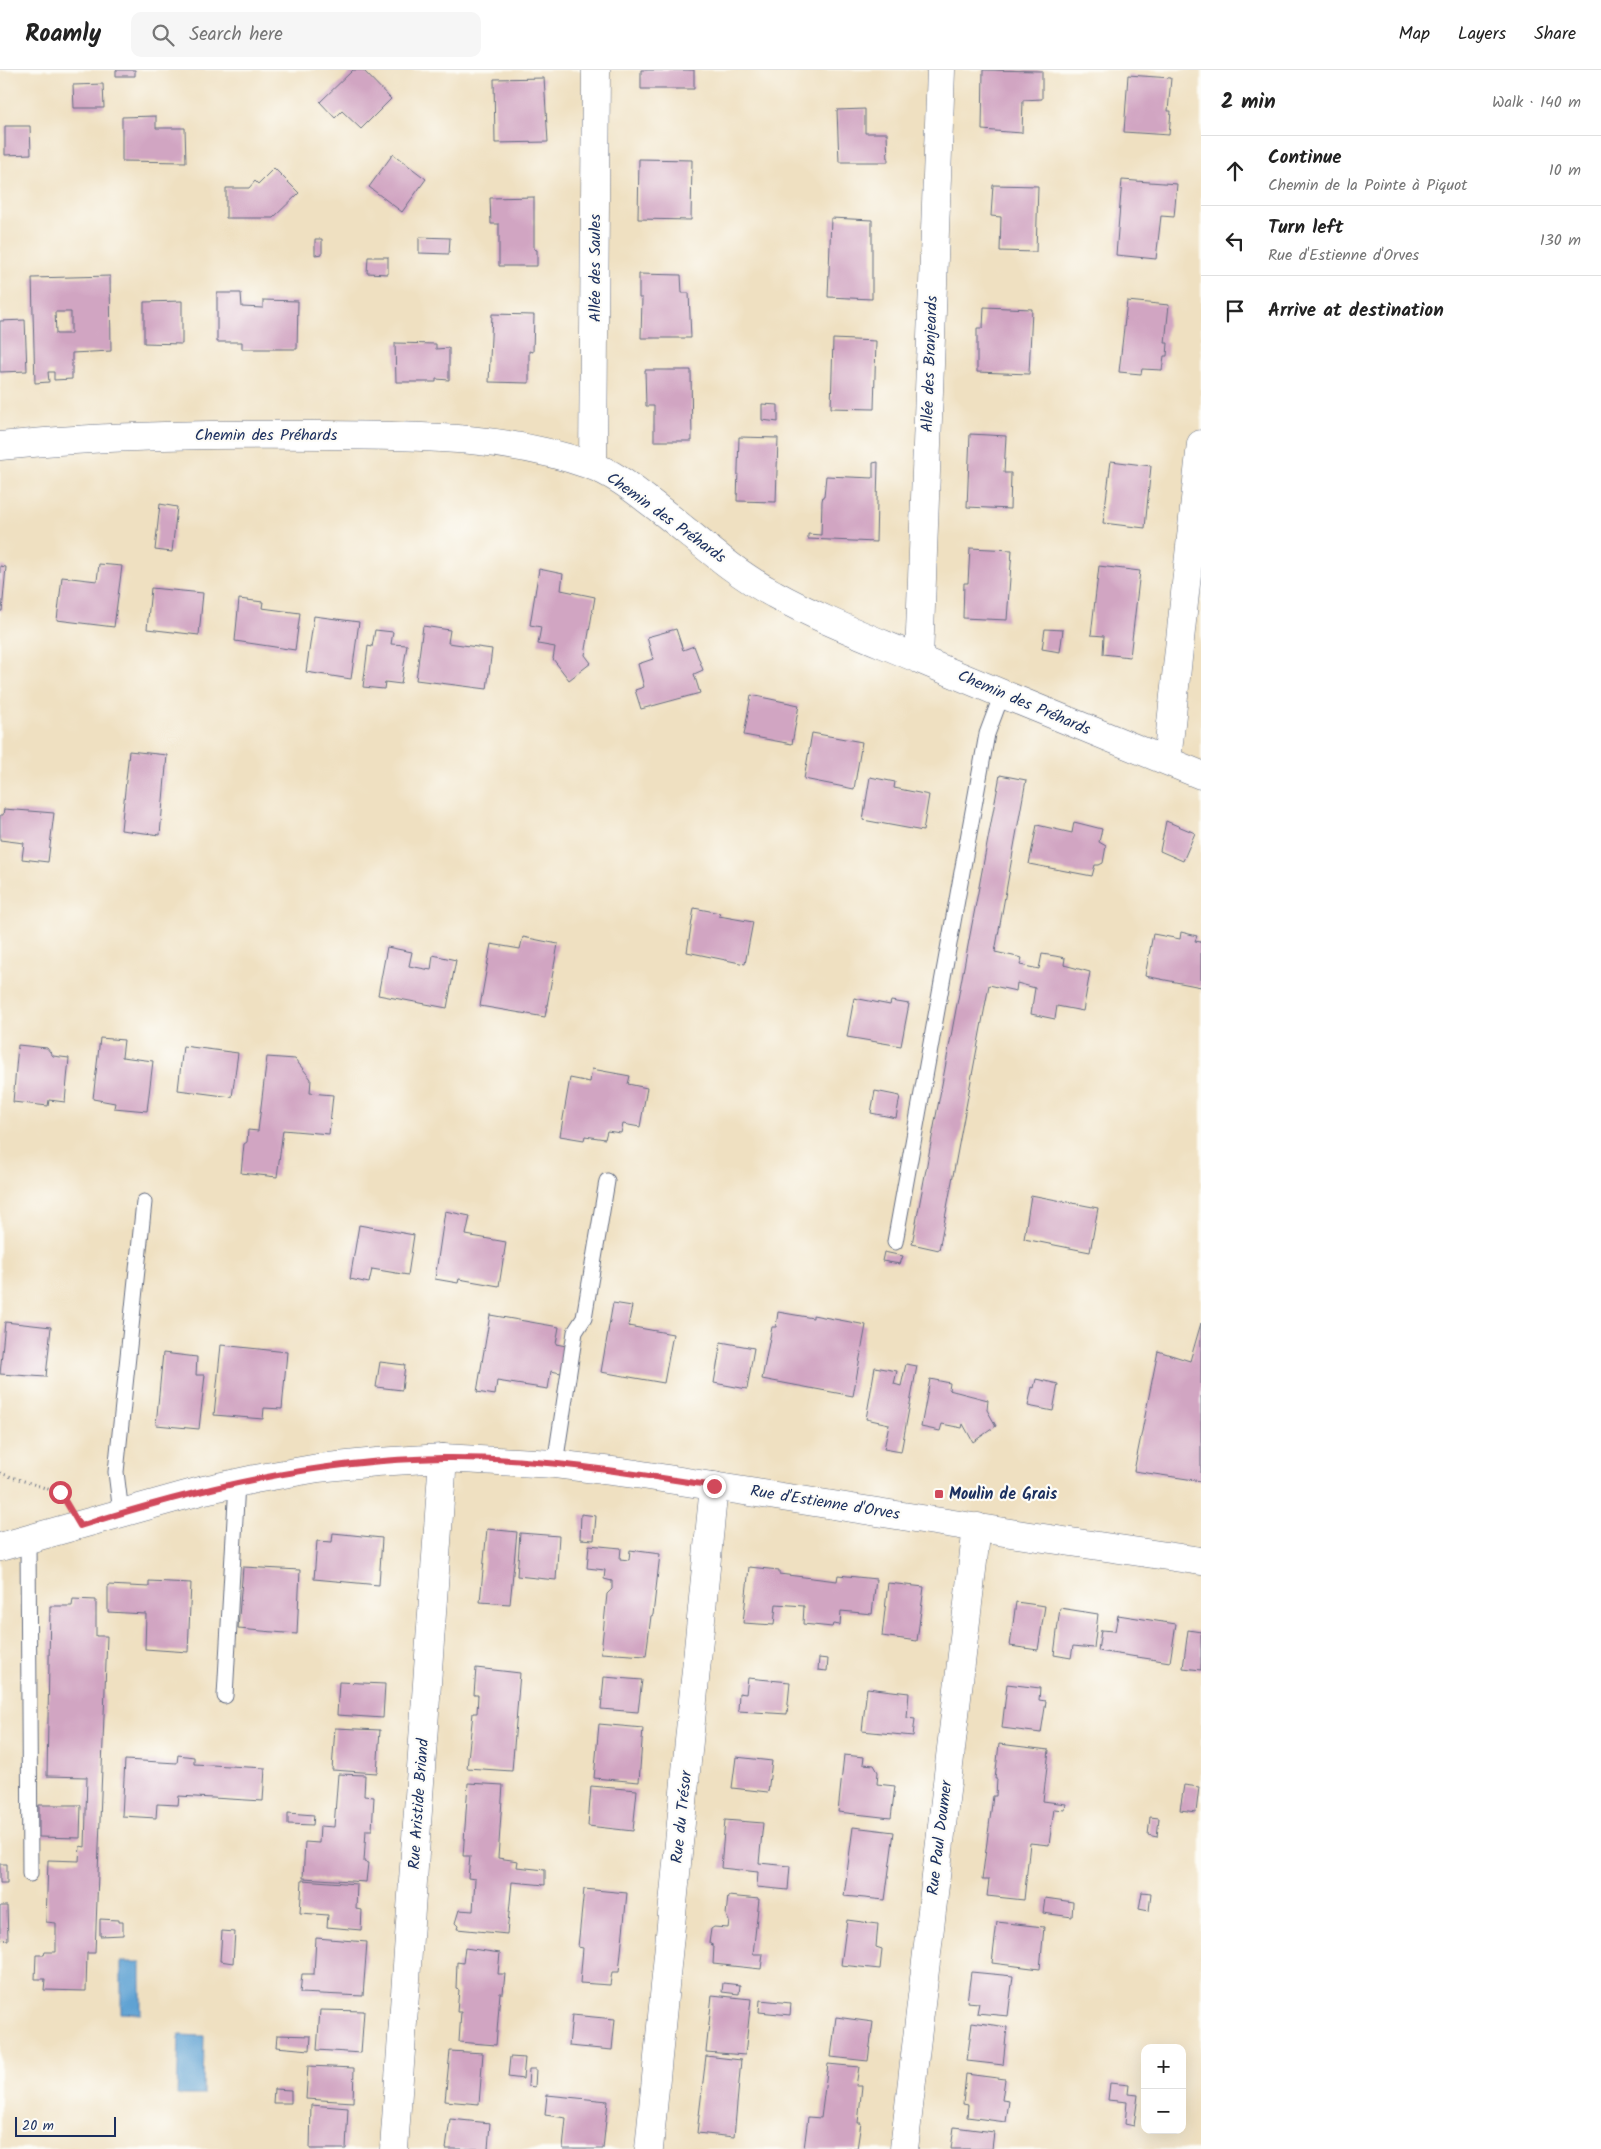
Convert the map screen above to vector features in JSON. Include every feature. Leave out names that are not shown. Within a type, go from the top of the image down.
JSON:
[{"type":"street","name":"Allée des Saules","points":[[593,466],[596,70]]},
{"type":"street","name":"Allée des Branjeards","points":[[919,659],[941,70]]},
{"type":"street","name":"Chemin des Préhards","points":[[0,446],[54,440],[173,435],[387,436],[467,440],[523,447],[554,454],[593,466],[629,486],[742,573],[772,593],[831,622],[1201,775]]},
{"type":"street","points":[[1166,761],[1201,444]]},
{"type":"street","name":"Rue d'Estienne d'Orves","points":[[9,1546],[121,1513],[237,1483],[318,1468],[443,1458],[554,1464],[714,1486],[1201,1561]]},
{"type":"street","name":"Rue Aristide Briand","points":[[394,2149],[443,1458]]},
{"type":"street","name":"Rue du Trésor","points":[[649,2149],[714,1486]]},
{"type":"street","name":"Rue Paul Doumer","points":[[904,2149],[977,1527]]},
{"type":"lane","points":[[895,1242],[987,734],[1002,694]]},
{"type":"lane","points":[[554,1464],[575,1332],[584,1318],[607,1181]]},
{"type":"lane","points":[[121,1513],[116,1472],[144,1202]]},
{"type":"lane","points":[[225,1696],[237,1483]]},
{"type":"lane","points":[[9,1546],[30,1874]]},
{"type":"path","points":[[0,1473],[60,1492],[80,1526]]},
{"type":"water","points":[[121,1962],[141,1962],[141,2014],[121,2013]]},
{"type":"water","points":[[179,2035],[204,2036],[203,2095],[177,2095]]},
{"type":"building","points":[[116,70],[135,70],[135,76],[116,76]]},
{"type":"building","points":[[353,70],[363,70],[391,99],[361,129],[342,111],[335,118],[320,102]]},
{"type":"building","points":[[641,70],[694,70],[694,89],[641,89]]},
{"type":"building","points":[[983,70],[1042,71],[1042,99],[1023,100],[1022,133],[982,130]]},
{"type":"building","points":[[1128,75],[1171,78],[1168,111],[1171,111],[1169,135],[1124,132]]},
{"type":"building","points":[[544,78],[548,142],[495,143],[494,79]]},
{"type":"building","points":[[103,84],[104,108],[74,108],[73,85]]},
{"type":"building","points":[[865,109],[865,133],[887,133],[888,162],[839,162],[837,110]]},
{"type":"building","points":[[156,116],[156,128],[185,128],[186,162],[122,161],[122,117]]},
{"type":"building","points":[[5,126],[30,126],[31,154],[5,155]]},
{"type":"building","points":[[393,154],[426,179],[402,212],[369,187]]},
{"type":"building","points":[[639,159],[692,160],[691,220],[638,219]]},
{"type":"building","points":[[274,168],[299,193],[273,218],[226,218],[226,188],[249,188],[255,181],[258,184]]},
{"type":"building","points":[[1122,180],[1177,184],[1174,217],[1161,216],[1156,259],[1116,255]]},
{"type":"building","points":[[993,185],[1038,186],[1036,252],[1000,251],[1001,217],[991,216]]},
{"type":"building","points":[[534,197],[534,249],[537,250],[537,266],[499,266],[499,224],[491,224],[490,198]]},
{"type":"building","points":[[831,218],[872,220],[872,299],[828,297]]},
{"type":"building","points":[[419,237],[450,238],[449,254],[419,253]]},
{"type":"building","points":[[315,239],[322,239],[322,254],[315,255]]},
{"type":"building","points":[[368,257],[388,257],[388,274],[367,273]]},
{"type":"building","points":[[639,274],[681,275],[682,293],[689,293],[691,338],[641,338],[642,298],[639,298]]},
{"type":"building","points":[[110,276],[111,351],[72,353],[72,379],[54,380],[54,372],[48,372],[49,382],[35,383],[32,278]],"holes":[[[55,312],[71,312],[71,334],[56,334]]]},
{"type":"building","points":[[217,293],[241,293],[242,307],[263,308],[263,300],[298,301],[297,349],[242,349],[242,342],[217,342]]},
{"type":"building","points":[[182,301],[182,344],[144,343],[144,302]]},
{"type":"building","points":[[1127,301],[1169,305],[1165,343],[1168,343],[1167,356],[1164,356],[1162,370],[1142,369],[1141,374],[1119,372]]},
{"type":"building","points":[[984,307],[1032,309],[1029,374],[977,372],[977,328],[983,328]]},
{"type":"building","points":[[492,314],[534,315],[533,352],[529,351],[529,383],[489,382]]},
{"type":"building","points":[[25,320],[27,371],[0,372],[0,321]]},
{"type":"building","points":[[833,339],[876,341],[874,409],[831,408]]},
{"type":"building","points":[[395,343],[436,344],[436,349],[449,348],[449,380],[436,379],[436,382],[396,382]]},
{"type":"building","points":[[645,370],[691,370],[692,441],[654,441],[654,406],[646,406]]},
{"type":"building","points":[[762,404],[778,405],[778,422],[762,420]]},
{"type":"building","points":[[970,434],[1006,436],[1004,473],[1011,473],[1010,509],[967,507]]},
{"type":"building","points":[[739,437],[778,438],[776,502],[737,501]]},
{"type":"building","points":[[1111,461],[1151,466],[1145,528],[1103,523]]},
{"type":"building","points":[[878,462],[876,542],[808,539],[808,534],[821,535],[822,501],[826,476],[873,478],[873,463]]},
{"type":"building","points":[[160,504],[177,507],[172,552],[155,550]]},
{"type":"building","points":[[970,548],[1012,550],[1007,620],[963,618],[964,583],[968,583]]},
{"type":"building","points":[[99,564],[122,566],[114,627],[57,620],[62,577],[97,581]]},
{"type":"building","points":[[0,566],[6,567],[2,611],[0,611]]},
{"type":"building","points":[[1099,566],[1140,571],[1130,657],[1103,654],[1104,636],[1091,635]]},
{"type":"building","points":[[539,569],[563,574],[561,590],[595,597],[585,655],[591,663],[569,680],[553,659],[555,647],[538,644],[541,627],[530,625]]},
{"type":"building","points":[[151,588],[203,593],[199,635],[147,629]]},
{"type":"building","points":[[239,599],[263,602],[262,608],[300,613],[295,650],[235,641]]},
{"type":"building","points":[[314,616],[359,622],[351,679],[306,672]]},
{"type":"building","points":[[423,626],[450,630],[448,643],[492,649],[487,689],[416,680]]},
{"type":"building","points":[[676,629],[683,650],[694,646],[703,670],[694,674],[700,693],[641,709],[635,690],[644,687],[638,664],[653,659],[647,637]]},
{"type":"building","points":[[1045,629],[1063,630],[1060,652],[1042,649]]},
{"type":"building","points":[[375,630],[393,632],[391,644],[407,645],[401,684],[385,682],[384,689],[363,687],[368,646],[372,647]]},
{"type":"building","points":[[751,695],[799,705],[792,744],[744,735]]},
{"type":"building","points":[[812,733],[862,742],[854,789],[804,779]]},
{"type":"building","points":[[129,751],[167,755],[160,835],[121,830]]},
{"type":"building","points":[[1000,775],[1026,780],[995,952],[1022,958],[1020,965],[1039,969],[1042,954],[1065,958],[1064,965],[1090,972],[1083,1011],[1057,1006],[1055,1019],[1031,1014],[1035,988],[1017,983],[1016,991],[989,985],[939,1250],[912,1244]]},
{"type":"building","points":[[870,777],[895,782],[894,788],[929,795],[923,831],[863,820]]},
{"type":"building","points":[[4,809],[54,813],[48,862],[22,859],[24,843],[0,840],[0,815],[3,815]]},
{"type":"building","points":[[1166,821],[1195,833],[1183,861],[1160,851]]},
{"type":"building","points":[[1074,822],[1102,829],[1099,842],[1106,846],[1103,863],[1095,865],[1092,876],[1029,864],[1037,825],[1072,833]]},
{"type":"building","points":[[694,908],[720,913],[719,916],[753,922],[745,964],[687,952]]},
{"type":"building","points":[[1181,932],[1197,936],[1195,941],[1201,942],[1201,987],[1145,976],[1153,934],[1180,939]]},
{"type":"building","points":[[523,937],[558,944],[545,1017],[480,1006],[491,944],[520,949]]},
{"type":"building","points":[[387,947],[412,952],[409,966],[431,970],[433,955],[456,960],[447,1008],[378,995]]},
{"type":"building","points":[[854,998],[890,1005],[891,1001],[909,1004],[901,1046],[847,1037]]},
{"type":"building","points":[[100,1038],[124,1040],[122,1057],[153,1061],[147,1111],[114,1108],[115,1103],[93,1099]]},
{"type":"building","points":[[18,1045],[47,1048],[53,1056],[69,1058],[65,1102],[49,1100],[48,1106],[13,1102]]},
{"type":"building","points":[[183,1046],[238,1053],[232,1097],[178,1090]]},
{"type":"building","points":[[267,1057],[295,1059],[311,1079],[310,1093],[333,1095],[329,1134],[283,1130],[277,1177],[241,1173],[244,1144],[247,1142],[248,1130],[258,1131]]},
{"type":"building","points":[[592,1069],[630,1076],[628,1084],[647,1088],[640,1127],[623,1124],[621,1133],[607,1131],[605,1139],[585,1136],[584,1140],[560,1136],[570,1078],[590,1082]]},
{"type":"building","points":[[875,1091],[900,1096],[896,1118],[871,1113]]},
{"type":"building","points":[[1031,1195],[1098,1208],[1090,1252],[1024,1239]]},
{"type":"building","points":[[445,1211],[470,1216],[466,1235],[506,1242],[499,1286],[459,1279],[458,1283],[435,1279]]},
{"type":"building","points":[[359,1225],[414,1235],[408,1275],[372,1269],[369,1283],[350,1279]]},
{"type":"building","points":[[884,1252],[903,1256],[900,1264],[882,1261]]},
{"type":"building","points":[[613,1303],[632,1306],[628,1326],[673,1334],[664,1383],[601,1372]]},
{"type":"building","points":[[778,1312],[813,1318],[813,1315],[866,1325],[853,1396],[762,1379],[772,1327],[776,1327]]},
{"type":"building","points":[[490,1315],[559,1327],[556,1344],[566,1346],[561,1373],[551,1371],[548,1389],[497,1381],[495,1395],[477,1392]]},
{"type":"building","points":[[5,1322],[51,1327],[46,1377],[0,1374]]},
{"type":"building","points":[[1201,1323],[1201,1481],[1134,1471],[1158,1351],[1190,1361]]},
{"type":"building","points":[[721,1342],[754,1348],[747,1389],[714,1383]]},
{"type":"building","points":[[221,1345],[287,1352],[282,1409],[264,1408],[263,1419],[214,1415]]},
{"type":"building","points":[[163,1353],[197,1357],[196,1375],[205,1375],[199,1429],[156,1425]]},
{"type":"building","points":[[380,1362],[405,1365],[402,1390],[376,1387]]},
{"type":"building","points":[[906,1364],[917,1366],[901,1452],[884,1449],[889,1424],[866,1419],[875,1367],[897,1371],[894,1384],[901,1386]]},
{"type":"building","points":[[930,1379],[950,1383],[949,1390],[988,1400],[987,1410],[996,1426],[973,1442],[963,1424],[962,1428],[942,1424],[940,1431],[921,1427]]},
{"type":"building","points":[[1036,1379],[1058,1384],[1053,1411],[1028,1406],[1032,1387],[1034,1388]]},
{"type":"building","points":[[581,1514],[596,1516],[594,1540],[580,1539]]},
{"type":"building","points":[[487,1529],[517,1532],[510,1604],[480,1602]]},
{"type":"building","points":[[333,1533],[382,1538],[379,1585],[314,1579],[317,1541],[332,1542]]},
{"type":"building","points":[[520,1533],[559,1536],[556,1580],[517,1576]]},
{"type":"building","points":[[589,1545],[621,1548],[620,1559],[629,1560],[630,1550],[660,1554],[646,1656],[601,1653],[607,1594],[612,1589],[612,1581],[604,1579],[605,1570],[587,1568]]},
{"type":"building","points":[[243,1567],[300,1570],[297,1634],[238,1629]]},
{"type":"building","points":[[749,1567],[779,1570],[779,1574],[837,1581],[838,1575],[876,1579],[872,1614],[841,1611],[840,1625],[833,1624],[832,1627],[803,1624],[804,1606],[776,1604],[774,1625],[743,1623]]},
{"type":"building","points":[[149,1581],[191,1583],[188,1652],[145,1649],[146,1614],[108,1612],[108,1585],[149,1587]]},
{"type":"building","points":[[888,1583],[924,1587],[917,1641],[882,1636]]},
{"type":"building","points":[[73,1599],[96,1600],[96,1636],[107,1636],[95,1953],[87,1953],[86,1991],[44,1990],[45,1979],[35,1979],[36,1955],[44,1955],[45,1952],[56,1952],[56,1923],[46,1922],[48,1860],[79,1861],[80,1846],[85,1847],[87,1777],[47,1776],[50,1606],[72,1606]]},
{"type":"building","points":[[1016,1602],[1045,1606],[1038,1650],[1010,1646]]},
{"type":"building","points":[[1060,1608],[1098,1614],[1094,1648],[1073,1646],[1071,1658],[1054,1655]]},
{"type":"building","points":[[1118,1615],[1176,1624],[1170,1662],[1098,1651],[1101,1630],[1115,1631]]},
{"type":"building","points":[[1188,1630],[1201,1632],[1201,1670],[1183,1668]]},
{"type":"building","points":[[819,1658],[828,1659],[827,1671],[818,1670]]},
{"type":"building","points":[[476,1668],[520,1673],[512,1771],[467,1768],[473,1713],[477,1713],[478,1695],[474,1695]]},
{"type":"building","points":[[604,1677],[642,1680],[638,1712],[601,1709]]},
{"type":"building","points":[[748,1678],[790,1682],[787,1714],[738,1711],[739,1693],[746,1694]]},
{"type":"building","points":[[339,1682],[385,1684],[383,1718],[337,1715]]},
{"type":"building","points":[[1007,1684],[1040,1688],[1039,1700],[1046,1701],[1041,1733],[1002,1728]]},
{"type":"building","points":[[867,1688],[909,1693],[907,1718],[915,1719],[913,1736],[862,1731]]},
{"type":"building","points":[[599,1724],[643,1728],[639,1782],[594,1778]]},
{"type":"building","points":[[335,1728],[380,1730],[377,1773],[332,1770]]},
{"type":"building","points":[[999,1744],[1049,1750],[1043,1801],[1066,1804],[1065,1810],[1054,1809],[1049,1845],[1030,1843],[1024,1900],[987,1896],[989,1880],[982,1880],[993,1796],[996,1796],[997,1779],[995,1779]]},
{"type":"building","points":[[178,1755],[194,1757],[194,1764],[265,1768],[263,1801],[179,1796],[178,1805],[157,1804],[156,1818],[122,1816],[125,1760],[177,1763]]},
{"type":"building","points":[[844,1755],[864,1757],[863,1764],[874,1765],[878,1772],[877,1784],[895,1786],[891,1818],[838,1812]]},
{"type":"building","points":[[736,1757],[772,1761],[768,1792],[732,1788]]},
{"type":"building","points":[[338,1774],[365,1775],[364,1796],[374,1797],[372,1830],[366,1830],[364,1862],[368,1863],[366,1882],[303,1878],[305,1842],[319,1843],[320,1826],[334,1827]]},
{"type":"building","points":[[468,1783],[503,1785],[498,1858],[518,1861],[517,1867],[545,1870],[545,1885],[512,1882],[507,1934],[457,1929],[458,1926],[455,1923],[459,1910],[473,1911],[475,1879],[468,1878],[470,1856],[463,1856]]},
{"type":"building","points":[[1184,1785],[1199,1787],[1196,1812],[1180,1810]]},
{"type":"building","points":[[591,1786],[637,1790],[633,1831],[588,1826]]},
{"type":"building","points":[[39,1805],[81,1805],[80,1838],[39,1837]]},
{"type":"building","points":[[288,1813],[314,1815],[313,1825],[288,1824]]},
{"type":"building","points":[[1150,1817],[1159,1818],[1157,1837],[1148,1835]]},
{"type":"building","points":[[725,1820],[763,1823],[759,1863],[790,1866],[788,1890],[757,1887],[758,1872],[721,1868]]},
{"type":"building","points":[[853,1827],[894,1832],[885,1900],[844,1896]]},
{"type":"building","points":[[0,1864],[7,1864],[7,1883],[0,1883]]},
{"type":"building","points":[[302,1880],[357,1884],[356,1909],[362,1910],[361,1930],[327,1927],[328,1915],[300,1913]]},
{"type":"building","points":[[584,1889],[627,1893],[619,1972],[612,1972],[610,1985],[580,1983],[583,1948],[578,1947]]},
{"type":"building","points":[[1142,1892],[1151,1893],[1149,1911],[1139,1909]]},
{"type":"building","points":[[728,1896],[759,1899],[753,1954],[763,1954],[761,1969],[713,1964],[714,1946],[709,1943],[711,1929],[714,1927],[728,1928],[729,1921],[726,1915]]},
{"type":"building","points":[[1045,1898],[1073,1902],[1072,1917],[1043,1913]]},
{"type":"building","points":[[0,1906],[7,1906],[8,1940],[0,1939]]},
{"type":"building","points":[[100,1919],[123,1922],[123,1935],[100,1936]]},
{"type":"building","points":[[847,1920],[878,1924],[876,1947],[882,1949],[880,1969],[841,1965]]},
{"type":"building","points":[[997,1922],[1044,1927],[1040,1969],[992,1963]]},
{"type":"building","points":[[222,1931],[235,1932],[233,1963],[220,1961]]},
{"type":"building","points":[[316,1938],[367,1942],[363,1996],[300,1993],[302,1974],[314,1974]]},
{"type":"building","points":[[465,1948],[500,1953],[498,1974],[505,1974],[503,1993],[500,1993],[496,2045],[459,2042],[461,2012],[457,2012],[459,1990],[456,1989],[457,1962],[463,1963]]},
{"type":"building","points":[[971,1972],[1013,1976],[1008,2016],[977,2013],[979,2003],[967,2002]]},
{"type":"building","points":[[723,1983],[740,1985],[739,1994],[722,1992]]},
{"type":"building","points":[[712,1995],[751,1999],[745,2055],[706,2052]]},
{"type":"building","points":[[760,2000],[791,2003],[790,2015],[759,2012]]},
{"type":"building","points":[[320,2010],[364,2011],[361,2053],[317,2050]]},
{"type":"building","points":[[572,2015],[615,2019],[612,2050],[569,2046]]},
{"type":"building","points":[[836,2017],[873,2022],[868,2061],[831,2057]]},
{"type":"building","points":[[972,2022],[1007,2027],[1003,2065],[967,2061]]},
{"type":"building","points":[[277,2035],[311,2036],[310,2050],[276,2047]]},
{"type":"building","points":[[450,2051],[483,2053],[479,2104],[445,2101]]},
{"type":"building","points":[[706,2056],[741,2060],[734,2137],[697,2133]]},
{"type":"building","points":[[510,2057],[525,2058],[523,2079],[508,2077]]},
{"type":"building","points":[[828,2064],[859,2067],[856,2086],[862,2086],[858,2123],[861,2123],[857,2149],[804,2149],[808,2117],[821,2118]]},
{"type":"building","points":[[308,2066],[354,2068],[353,2102],[306,2099]]},
{"type":"building","points":[[529,2069],[536,2069],[535,2087],[528,2086]]},
{"type":"building","points":[[966,2074],[1005,2079],[1002,2100],[1009,2101],[1006,2122],[967,2117],[968,2105],[963,2104]]},
{"type":"building","points":[[1110,2083],[1129,2085],[1128,2094],[1138,2095],[1134,2126],[1125,2124],[1127,2102],[1108,2100]]},
{"type":"building","points":[[274,2089],[291,2090],[291,2103],[273,2103]]},
{"type":"building","points":[[547,2095],[608,2101],[603,2149],[563,2149],[566,2118],[545,2115]]},
{"type":"building","points":[[311,2105],[348,2108],[346,2149],[310,2149]]},
{"type":"building","points":[[450,2119],[490,2123],[488,2149],[446,2149]]},
{"type":"building","points":[[954,2127],[994,2132],[992,2149],[951,2149]]},
{"type":"place","name":"Moulin de Grais","points":[[939,1494]]},
{"type":"route","points":[[60,1492],[80,1526],[204,1490],[255,1479],[318,1468],[377,1462],[443,1458],[554,1464],[714,1486]]}]
